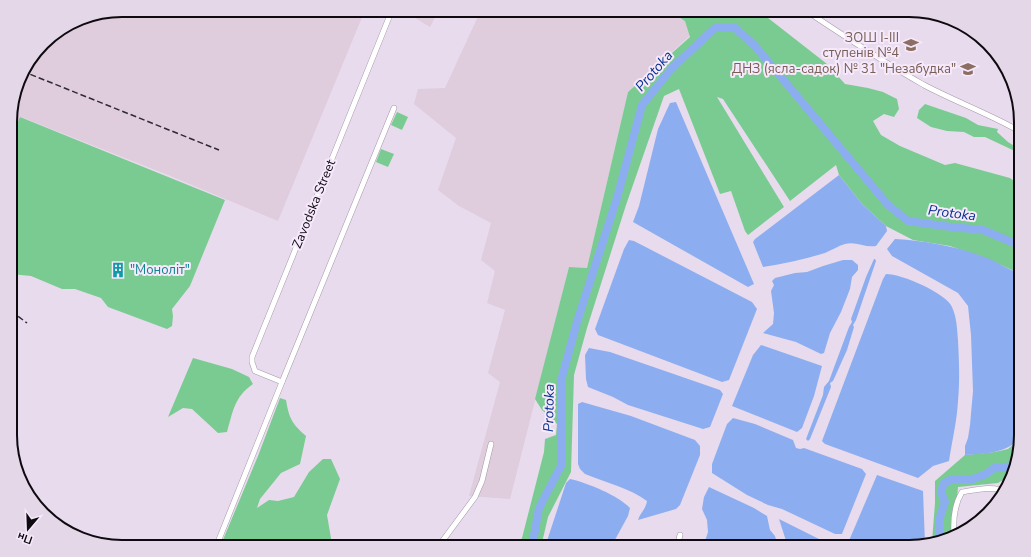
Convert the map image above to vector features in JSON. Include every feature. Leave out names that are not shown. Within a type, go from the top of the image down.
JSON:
[{"type":"street","name":"Zavodska Street","points":[[282,382],[255,371],[252,357],[389,17]]},
{"type":"street","points":[[816,17],[864,49],[925,85],[1014,128]]},
{"type":"street","points":[[219,540],[394,108]]},
{"type":"street","points":[[443,540],[475,497],[482,481],[491,444]]},
{"type":"street","points":[[954,530],[954,516],[957,500],[962,492],[990,489],[999,490]]},
{"type":"street","points":[[679,540],[680,535]]},
{"type":"shaded area","points":[[115,17],[362,17],[278,221],[168,175],[21,117],[17,126],[19,101],[23,88],[31,69],[39,58],[53,43],[69,31],[101,19]]},
{"type":"shaded area","points":[[414,17],[435,17],[430,27]]},
{"type":"shaded area","points":[[478,17],[710,17],[628,92],[587,268],[569,267],[510,499],[469,496],[500,382],[488,373],[505,310],[487,303],[495,271],[481,260],[491,223],[459,206],[438,190],[456,138],[414,104],[418,89],[445,88]]},
{"type":"green space","points":[[679,17],[767,17],[827,64],[845,84],[883,92],[897,99],[899,109],[894,117],[884,114],[873,121],[881,135],[900,146],[945,165],[955,163],[1010,178],[1014,181],[1014,271],[990,260],[950,246],[913,240],[886,226],[862,204],[839,175],[836,165],[790,201],[723,99],[717,97],[784,207],[748,235],[745,231],[731,191],[720,194],[679,89],[664,96],[626,205],[587,328],[574,375],[571,472],[548,517],[543,540],[521,540],[544,452],[545,439],[556,435],[557,424],[542,410],[535,399],[569,267],[587,268],[628,92],[690,37],[685,21]]},
{"type":"green space","points":[[925,104],[966,118],[978,125],[998,129],[997,132],[1014,146],[1014,151],[985,137],[974,137],[964,132],[947,131],[931,127],[917,118],[919,110]]},
{"type":"green space","points":[[397,112],[408,117],[402,130],[391,125]]},
{"type":"green space","points":[[20,117],[225,200],[190,286],[172,309],[172,326],[167,329],[108,307],[101,298],[75,289],[62,289],[31,276],[17,275],[17,124]]},
{"type":"green space","points":[[381,149],[394,154],[388,167],[376,162]]},
{"type":"green space","points":[[193,358],[232,369],[249,377],[253,384],[242,394],[235,405],[227,432],[218,433],[192,409],[183,408],[168,417]]},
{"type":"green space","points":[[280,398],[286,400],[288,412],[292,420],[297,428],[306,436],[300,464],[281,473],[260,499],[257,508],[269,500],[278,501],[294,497],[309,472],[323,459],[331,459],[340,479],[327,515],[331,540],[223,540],[258,456]]},
{"type":"green space","points":[[1013,444],[1010,462],[1004,479],[998,483],[958,487],[954,530],[932,537],[935,481],[965,455],[1008,449]]},
{"type":"water","points":[[676,102],[754,284],[748,287],[633,222],[639,206],[658,129],[670,103]]},
{"type":"water","points":[[839,175],[862,204],[886,226],[887,231],[876,246],[849,243],[825,253],[787,263],[763,267],[753,242],[755,239]]},
{"type":"water","points":[[895,239],[932,243],[967,251],[990,259],[1014,271],[1013,444],[995,452],[965,455],[965,446],[970,425],[973,391],[971,335],[968,306],[958,293],[892,256],[887,249]]},
{"type":"water","points":[[629,240],[634,241],[752,302],[757,309],[729,380],[722,382],[598,335],[595,329],[624,249]]},
{"type":"water","points":[[874,259],[876,261],[853,325],[854,327],[847,350],[833,381],[830,383],[831,387],[808,441],[806,439],[823,395],[824,387],[829,381],[852,322],[851,319],[866,277]]},
{"type":"water","points":[[843,260],[852,260],[858,265],[858,270],[852,277],[850,289],[841,312],[830,333],[824,353],[821,354],[796,342],[763,333],[773,324],[774,313],[771,291],[774,285],[772,281],[775,278],[795,273],[807,272]]},
{"type":"water","points":[[886,274],[902,277],[933,290],[948,302],[955,315],[958,340],[959,393],[957,416],[949,461],[933,466],[918,478],[825,444],[822,441]]},
{"type":"water","points":[[761,345],[822,366],[814,396],[802,428],[797,432],[732,406],[753,355]]},
{"type":"water","points":[[589,348],[610,352],[720,390],[723,394],[710,427],[703,429],[628,405],[588,387],[586,379],[585,355]]},
{"type":"water","points":[[582,402],[631,416],[695,440],[700,446],[700,455],[680,505],[676,509],[638,520],[647,501],[626,489],[585,474],[580,469],[578,464],[578,404]]},
{"type":"water","points":[[733,418],[755,424],[793,440],[796,448],[804,448],[862,469],[866,474],[842,534],[835,534],[782,509],[768,505],[747,495],[712,473],[712,464],[727,424]]},
{"type":"water","points":[[877,475],[923,491],[925,539],[849,540]]},
{"type":"water","points":[[570,479],[585,483],[602,490],[630,508],[628,516],[615,540],[547,540],[566,483]]},
{"type":"water","points":[[709,487],[754,508],[767,516],[770,530],[776,540],[705,540],[708,532],[707,520],[702,509],[704,497]]},
{"type":"water","points":[[779,519],[821,540],[786,540]]},
{"type":"waterway","name":"Protoka","points":[[533,540],[539,508],[561,466],[561,381],[577,322],[617,198],[642,105],[672,68],[715,28],[734,27],[755,46],[888,205],[908,221],[983,230],[1014,243]]},
{"type":"waterway","name":"Protoka","points":[[940,535],[939,520],[945,502],[941,492],[944,483],[953,479],[973,479],[986,474],[994,468],[1009,467]]},
{"type":"railway","points":[[29,74],[219,150]]},
{"type":"railway","points":[[17,316],[27,323]]},
{"type":"place","name":"ЗОШ І-ІІІ ступенів №4","points":[[911,45]]},
{"type":"place","name":"ДНЗ (ясла-садок) № 31 \"Незабудка\"","points":[[968,69]]},
{"type":"place","name":"\"Моноліт\"","points":[[118,270]]}]
